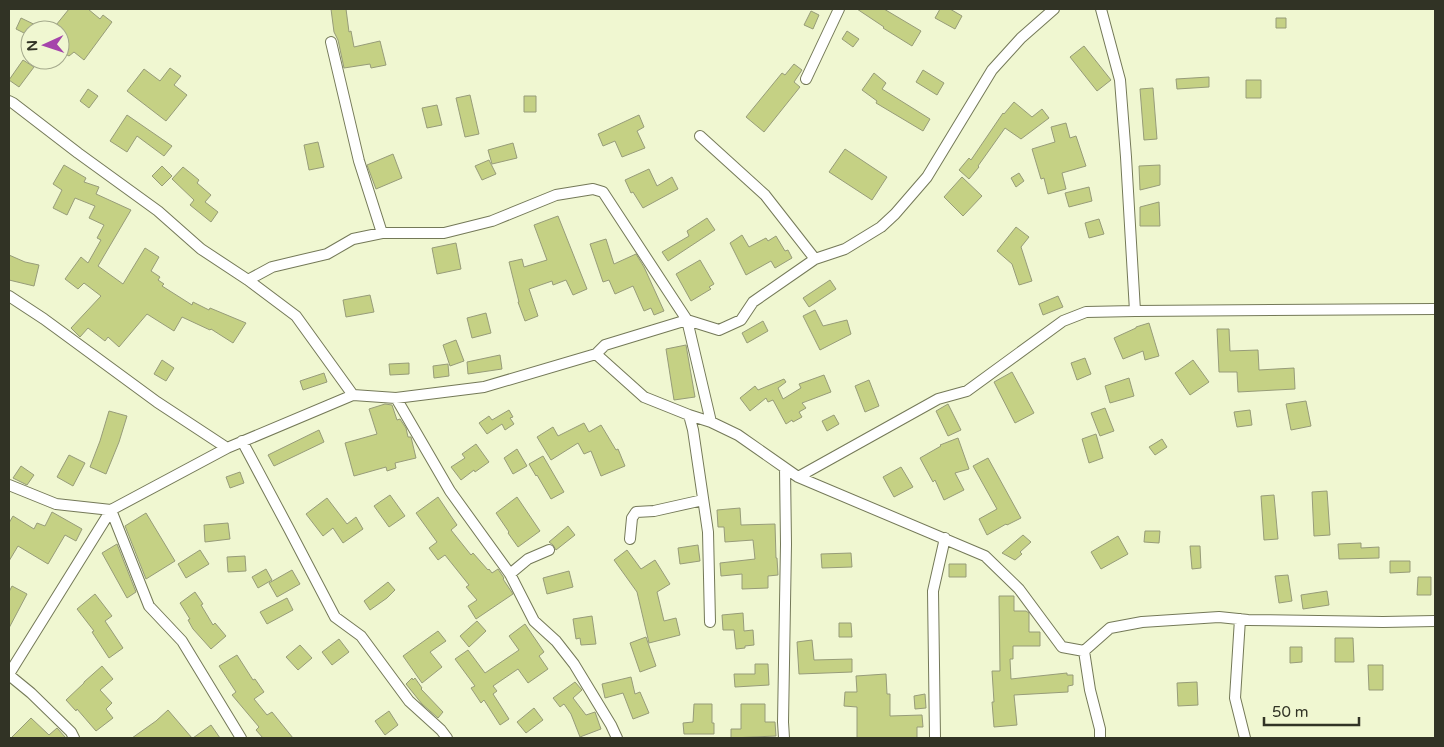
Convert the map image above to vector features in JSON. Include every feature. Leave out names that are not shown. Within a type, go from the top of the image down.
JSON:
[{"type":"street","points":[[806,79],[838,9]]},
{"type":"street","points":[[74,738],[71,732],[45,706],[9,674],[111,510],[227,448],[353,395],[396,398],[484,387],[596,354],[605,345],[687,320],[719,330],[741,320],[753,302],[815,259],[845,249],[881,227],[895,214],[927,177],[992,70],[1021,38],[1054,9]]},
{"type":"street","points":[[1102,9],[1120,80],[1135,311]]},
{"type":"street","points":[[331,42],[359,160],[382,233]]},
{"type":"street","points":[[9,101],[158,211],[202,249],[296,316],[353,395]]},
{"type":"street","points":[[700,136],[765,195],[815,259]]},
{"type":"street","points":[[248,280],[272,267],[327,254],[353,240],[382,233],[444,233],[492,221],[556,194],[593,189],[603,192],[687,320],[711,422]]},
{"type":"street","points":[[9,296],[44,319],[157,402],[227,448]]},
{"type":"street","points":[[798,477],[938,400],[967,391],[1063,321],[1086,312],[1435,309]]},
{"type":"street","points":[[596,354],[644,397],[711,422],[738,435],[798,477],[985,556],[1018,589],[1062,647],[1084,651]]},
{"type":"street","points":[[396,398],[450,491],[510,574],[534,621],[556,641],[574,664],[617,738]]},
{"type":"street","points":[[689,415],[693,430],[708,532],[710,622]]},
{"type":"street","points":[[242,441],[290,529],[334,617],[361,636],[409,701],[441,730],[447,738]]},
{"type":"street","points":[[784,738],[785,468]]},
{"type":"street","points":[[9,485],[56,504],[111,510]]},
{"type":"street","points":[[630,539],[632,518],[636,512],[654,511],[703,500]]},
{"type":"street","points":[[111,510],[148,606],[182,641],[241,738]]},
{"type":"street","points":[[935,738],[933,591],[945,538]]},
{"type":"street","points":[[510,574],[528,559],[548,550]]},
{"type":"street","points":[[1084,651],[1110,628],[1142,622],[1219,617],[1383,622],[1435,621]]},
{"type":"street","points":[[1240,619],[1236,698],[1245,738]]},
{"type":"street","points":[[1084,651],[1090,690],[1100,729],[1100,738]]},
{"type":"building","points":[[69,9],[88,9],[100,19],[103,15],[112,22],[84,60],[74,52],[70,55],[70,20],[60,20]]},
{"type":"building","points":[[331,9],[346,9],[349,32],[351,31],[354,47],[380,41],[386,65],[371,68],[370,64],[344,68],[338,40],[334,32]]},
{"type":"building","points":[[857,9],[884,9],[921,31],[912,46]]},
{"type":"building","points":[[940,9],[950,9],[962,16],[955,29],[935,18]]},
{"type":"building","points":[[811,11],[819,15],[813,29],[804,25]]},
{"type":"building","points":[[1276,18],[1286,18],[1286,28],[1276,28]]},
{"type":"building","points":[[20,20],[20,31],[16,29]]},
{"type":"building","points":[[847,31],[859,39],[853,47],[842,39]]},
{"type":"building","points":[[1084,46],[1111,80],[1097,91],[1070,57]]},
{"type":"building","points":[[20,64],[20,70],[32,70],[19,87],[9,80]]},
{"type":"building","points":[[794,64],[802,70],[794,82],[800,87],[764,132],[746,117],[782,73],[785,75]]},
{"type":"building","points":[[170,68],[181,76],[174,85],[187,95],[166,121],[127,91],[144,69],[160,81]]},
{"type":"building","points":[[923,70],[944,83],[937,95],[916,82]]},
{"type":"building","points":[[874,73],[886,83],[882,89],[930,119],[923,131],[876,103],[877,101],[862,90]]},
{"type":"building","points":[[1209,77],[1209,87],[1177,89],[1176,79]]},
{"type":"building","points":[[1246,80],[1261,80],[1261,98],[1246,98]]},
{"type":"building","points":[[1153,88],[1157,139],[1144,140],[1140,89]]},
{"type":"building","points":[[88,89],[98,96],[89,108],[80,101]]},
{"type":"building","points":[[470,95],[479,134],[465,137],[456,98]]},
{"type":"building","points":[[524,96],[536,96],[536,112],[524,112]]},
{"type":"building","points":[[1014,102],[1032,117],[1042,109],[1049,118],[1021,139],[1005,128],[969,179],[959,170],[969,158],[971,160],[1003,113]]},
{"type":"building","points":[[437,105],[442,125],[427,128],[422,108]]},
{"type":"building","points":[[127,115],[172,146],[164,156],[137,136],[127,152],[110,141]]},
{"type":"building","points":[[639,115],[644,127],[637,131],[645,148],[622,157],[615,141],[603,146],[598,134]]},
{"type":"building","points":[[1066,123],[1070,138],[1076,136],[1086,166],[1062,173],[1066,189],[1048,194],[1044,178],[1041,179],[1032,149],[1055,142],[1051,127]]},
{"type":"building","points":[[318,142],[324,167],[309,170],[304,145]]},
{"type":"building","points":[[513,143],[517,158],[492,164],[488,150]]},
{"type":"building","points":[[845,149],[887,177],[872,200],[829,172]]},
{"type":"building","points":[[393,154],[402,178],[376,189],[367,165]]},
{"type":"building","points":[[489,160],[496,174],[482,180],[475,166]]},
{"type":"building","points":[[64,165],[86,178],[84,182],[99,187],[96,194],[131,210],[98,266],[123,284],[145,248],[159,257],[151,271],[160,277],[158,280],[164,284],[162,286],[192,305],[193,302],[209,310],[210,308],[246,323],[233,343],[211,329],[182,317],[174,331],[147,314],[119,347],[108,337],[105,341],[88,328],[80,337],[71,328],[101,296],[84,283],[78,289],[65,279],[81,257],[88,263],[101,240],[97,238],[104,225],[89,218],[95,206],[75,198],[67,215],[53,208],[62,190],[53,184]]},
{"type":"building","points":[[1160,165],[1160,185],[1140,190],[1139,166]]},
{"type":"building","points":[[162,166],[172,176],[162,186],[152,176]]},
{"type":"building","points":[[183,167],[199,180],[197,183],[211,195],[205,202],[218,212],[211,222],[190,205],[194,200],[172,179]]},
{"type":"building","points":[[649,169],[657,186],[672,177],[678,189],[643,208],[633,192],[631,193],[625,180]]},
{"type":"building","points":[[1019,173],[1024,181],[1016,187],[1011,178]]},
{"type":"building","points":[[962,177],[982,196],[963,216],[944,197]]},
{"type":"building","points":[[1089,187],[1092,201],[1069,207],[1065,193]]},
{"type":"building","points":[[1159,202],[1160,226],[1140,226],[1140,207]]},
{"type":"building","points":[[558,216],[587,289],[573,295],[566,280],[553,285],[552,281],[529,289],[538,316],[525,321],[518,302],[509,262],[522,259],[524,267],[547,260],[534,225]]},
{"type":"building","points":[[707,218],[715,230],[668,261],[662,252],[689,236],[687,231]]},
{"type":"building","points":[[1099,219],[1104,234],[1089,238],[1085,223]]},
{"type":"building","points":[[1016,227],[1029,237],[1021,247],[1032,281],[1019,285],[1012,264],[997,251]]},
{"type":"building","points":[[742,235],[749,247],[766,238],[768,241],[776,236],[785,251],[788,250],[792,258],[775,268],[771,261],[746,275],[730,243]]},
{"type":"building","points":[[606,239],[614,264],[636,254],[664,311],[654,315],[651,308],[644,311],[633,286],[615,294],[609,280],[603,282],[590,244]]},
{"type":"building","points":[[456,243],[461,269],[437,274],[432,248]]},
{"type":"building","points":[[9,255],[25,262],[39,265],[34,286],[9,280]]},
{"type":"building","points":[[700,260],[714,284],[709,287],[711,289],[691,301],[676,274]]},
{"type":"building","points":[[830,280],[836,289],[809,307],[803,298]]},
{"type":"building","points":[[370,295],[374,312],[346,317],[343,300]]},
{"type":"building","points":[[1058,296],[1063,307],[1043,315],[1039,304]]},
{"type":"building","points":[[815,310],[823,326],[847,320],[851,334],[820,350],[803,316]]},
{"type":"building","points":[[486,313],[491,333],[472,338],[467,318]]},
{"type":"building","points":[[763,321],[768,331],[747,343],[742,333]]},
{"type":"building","points":[[1149,323],[1159,356],[1145,360],[1143,351],[1123,359],[1114,338]]},
{"type":"building","points":[[1217,329],[1229,329],[1230,351],[1258,350],[1259,370],[1294,368],[1295,389],[1238,392],[1237,372],[1219,372]]},
{"type":"building","points":[[456,340],[464,361],[450,366],[443,345]]},
{"type":"building","points":[[686,345],[695,397],[674,400],[666,349]]},
{"type":"building","points":[[500,355],[502,369],[468,374],[467,362]]},
{"type":"building","points":[[1085,358],[1091,374],[1077,380],[1071,363]]},
{"type":"building","points":[[162,360],[174,368],[166,381],[154,374]]},
{"type":"building","points":[[1193,360],[1209,382],[1190,395],[1175,373]]},
{"type":"building","points":[[409,363],[409,374],[390,375],[389,364]]},
{"type":"building","points":[[448,364],[449,376],[434,378],[433,366]]},
{"type":"building","points":[[1012,372],[1034,413],[1015,423],[994,382]]},
{"type":"building","points":[[324,373],[327,382],[303,390],[300,381]]},
{"type":"building","points":[[824,375],[831,392],[802,403],[806,408],[799,412],[802,417],[786,424],[773,400],[768,402],[766,398],[750,411],[740,398],[755,386],[758,390],[784,379],[786,382],[778,388],[783,399],[801,388],[799,384]]},
{"type":"building","points":[[1129,378],[1134,396],[1110,403],[1105,386]]},
{"type":"building","points":[[869,380],[879,406],[865,412],[855,386]]},
{"type":"building","points":[[1306,401],[1311,426],[1291,430],[1286,404]]},
{"type":"building","points":[[385,404],[392,405],[397,420],[400,419],[406,428],[408,437],[411,437],[416,458],[395,463],[396,468],[387,471],[386,467],[354,476],[345,443],[377,434],[369,409]]},
{"type":"building","points":[[948,404],[961,430],[948,436],[936,411]]},
{"type":"building","points":[[1105,408],[1114,431],[1100,436],[1091,413]]},
{"type":"building","points":[[509,410],[513,417],[510,418],[514,424],[505,430],[502,424],[487,434],[479,423],[489,416],[492,420]]},
{"type":"building","points":[[1250,410],[1252,425],[1237,427],[1234,412]]},
{"type":"building","points":[[109,411],[127,416],[106,474],[90,467]]},
{"type":"building","points":[[834,415],[839,424],[827,431],[822,421]]},
{"type":"building","points":[[584,423],[589,432],[601,425],[616,450],[618,449],[625,466],[601,476],[591,451],[584,454],[578,443],[551,460],[537,437],[553,427],[558,436]]},
{"type":"building","points":[[319,430],[324,442],[274,466],[268,455]]},
{"type":"building","points":[[1096,434],[1103,458],[1089,463],[1082,439]]},
{"type":"building","points":[[958,438],[969,469],[955,473],[964,490],[944,500],[935,480],[933,482],[920,458],[940,445]]},
{"type":"building","points":[[1162,439],[1167,447],[1155,455],[1149,447]]},
{"type":"building","points":[[476,444],[489,462],[461,480],[451,467],[465,458],[462,454]]},
{"type":"building","points":[[517,449],[527,466],[513,474],[504,458]]},
{"type":"building","points":[[69,455],[85,463],[73,486],[57,477]]},
{"type":"building","points":[[543,456],[564,492],[551,499],[529,464]]},
{"type":"building","points":[[988,458],[1021,518],[987,535],[979,519],[997,509],[973,466]]},
{"type":"building","points":[[21,466],[34,475],[27,485],[13,478]]},
{"type":"building","points":[[901,467],[913,487],[894,497],[883,477]]},
{"type":"building","points":[[240,472],[244,483],[230,488],[226,477]]},
{"type":"building","points":[[1327,491],[1330,535],[1314,536],[1312,492]]},
{"type":"building","points":[[390,495],[405,516],[389,527],[374,506]]},
{"type":"building","points":[[1274,495],[1278,539],[1264,540],[1261,496]]},
{"type":"building","points":[[438,497],[457,525],[451,530],[471,555],[473,553],[488,570],[492,573],[498,569],[513,594],[476,619],[468,606],[477,600],[466,587],[469,585],[445,555],[438,560],[429,548],[437,542],[416,513]]},
{"type":"building","points":[[517,497],[540,531],[518,547],[496,513]]},
{"type":"building","points":[[327,498],[347,524],[356,517],[363,529],[343,543],[333,528],[323,536],[306,514]]},
{"type":"building","points":[[740,508],[741,525],[775,524],[778,575],[768,576],[768,588],[742,589],[742,574],[721,576],[720,563],[755,559],[753,540],[725,542],[724,527],[718,527],[717,510]]},
{"type":"building","points":[[52,512],[82,529],[76,541],[65,535],[48,564],[18,546],[9,561],[9,523],[13,516],[34,529],[37,523],[45,526]]},
{"type":"building","points":[[146,513],[175,561],[146,579],[125,526]]},
{"type":"building","points":[[228,523],[230,539],[205,542],[204,525]]},
{"type":"building","points":[[568,526],[575,535],[556,550],[549,542]]},
{"type":"building","points":[[1145,531],[1160,531],[1159,543],[1144,542]]},
{"type":"building","points":[[1023,535],[1031,542],[1020,552],[1022,554],[1015,560],[1002,553]]},
{"type":"building","points":[[1118,536],[1128,554],[1101,569],[1091,552]]},
{"type":"building","points":[[1361,543],[1361,548],[1379,547],[1379,558],[1339,559],[1338,544]]},
{"type":"building","points":[[117,544],[136,592],[127,598],[102,553]]},
{"type":"building","points":[[698,545],[700,561],[680,564],[678,548]]},
{"type":"building","points":[[1190,546],[1200,546],[1201,568],[1192,569]]},
{"type":"building","points":[[200,550],[209,564],[186,578],[178,564]]},
{"type":"building","points":[[627,550],[641,569],[655,560],[670,584],[657,592],[664,621],[676,618],[680,635],[649,643],[637,592],[614,560]]},
{"type":"building","points":[[851,553],[852,567],[822,568],[821,554]]},
{"type":"building","points":[[245,556],[246,571],[228,572],[227,557]]},
{"type":"building","points":[[1390,561],[1410,561],[1410,572],[1390,573]]},
{"type":"building","points":[[949,564],[966,564],[966,577],[949,577]]},
{"type":"building","points":[[266,569],[272,580],[258,588],[252,577]]},
{"type":"building","points":[[292,570],[300,584],[277,597],[269,583]]},
{"type":"building","points":[[569,571],[573,587],[547,594],[543,578]]},
{"type":"building","points":[[1288,575],[1292,601],[1279,603],[1275,576]]},
{"type":"building","points":[[1418,577],[1431,577],[1431,595],[1417,595]]},
{"type":"building","points":[[388,582],[395,590],[370,610],[364,601]]},
{"type":"building","points":[[12,586],[27,594],[9,628],[9,592]]},
{"type":"building","points":[[1327,591],[1329,605],[1303,609],[1301,595]]},
{"type":"building","points":[[195,592],[213,625],[215,623],[226,636],[211,649],[193,629],[188,620],[190,619],[180,603]]},
{"type":"building","points":[[95,594],[112,616],[105,621],[123,648],[109,658],[92,632],[94,631],[77,609]]},
{"type":"building","points":[[999,596],[1014,596],[1014,611],[1026,611],[1029,613],[1029,632],[1040,632],[1040,646],[1013,646],[1013,659],[1010,659],[1011,679],[1067,673],[1067,675],[1073,675],[1073,685],[1068,686],[1068,692],[1014,695],[1017,725],[994,727],[992,671],[1000,671]]},
{"type":"building","points":[[287,598],[293,610],[267,624],[260,612]]},
{"type":"building","points":[[743,613],[744,631],[753,630],[754,645],[736,649],[734,630],[723,630],[722,615]]},
{"type":"building","points":[[592,616],[596,644],[581,645],[580,638],[576,639],[573,619]]},
{"type":"building","points":[[477,621],[486,631],[469,647],[460,636]]},
{"type":"building","points":[[839,623],[851,623],[852,637],[839,637]]},
{"type":"building","points":[[525,624],[544,652],[539,656],[548,669],[528,683],[518,669],[493,686],[497,691],[493,694],[509,719],[500,725],[484,700],[481,703],[471,688],[475,686],[455,659],[468,650],[485,673],[519,650],[509,636]]},
{"type":"building","points":[[438,631],[446,641],[430,652],[442,667],[422,683],[403,656]]},
{"type":"building","points":[[646,637],[656,666],[640,672],[630,643]]},
{"type":"building","points":[[1335,638],[1353,638],[1354,662],[1335,662]]},
{"type":"building","points":[[339,639],[349,652],[332,665],[322,652]]},
{"type":"building","points":[[812,640],[814,660],[852,659],[852,672],[799,674],[797,642]]},
{"type":"building","points":[[300,645],[312,658],[298,670],[286,657]]},
{"type":"building","points":[[1290,647],[1302,647],[1302,662],[1290,663]]},
{"type":"building","points":[[237,655],[253,680],[255,679],[264,692],[254,699],[267,715],[272,712],[293,738],[263,738],[256,730],[259,727],[232,695],[236,692],[219,666]]},
{"type":"building","points":[[755,664],[768,664],[769,685],[735,687],[734,674],[755,674]]},
{"type":"building","points":[[1368,665],[1383,665],[1383,690],[1369,690]]},
{"type":"building","points":[[102,666],[113,679],[100,690],[112,703],[106,709],[113,718],[96,731],[77,709],[76,711],[66,700]]},
{"type":"building","points":[[886,674],[887,694],[890,694],[890,716],[922,715],[923,727],[917,727],[917,738],[857,738],[857,707],[844,706],[845,692],[857,692],[856,676]]},
{"type":"building","points":[[631,677],[635,694],[640,692],[649,713],[633,719],[623,693],[605,698],[602,684]]},
{"type":"building","points":[[412,678],[413,680],[415,678],[421,689],[443,712],[438,718],[422,704],[406,684]]},
{"type":"building","points":[[575,682],[582,690],[573,698],[586,715],[595,712],[601,729],[580,737],[571,714],[564,704],[560,707],[553,698]]},
{"type":"building","points":[[1197,682],[1198,705],[1178,706],[1177,683]]},
{"type":"building","points":[[925,694],[926,708],[915,709],[914,696]]},
{"type":"building","points":[[694,704],[712,704],[714,734],[684,734],[683,723],[693,722]]},
{"type":"building","points":[[741,704],[765,704],[765,722],[775,722],[776,736],[731,738],[731,729],[741,729]]},
{"type":"building","points":[[534,708],[543,720],[526,733],[517,722]]},
{"type":"building","points":[[168,710],[192,738],[132,738],[156,721]]},
{"type":"building","points":[[389,711],[398,725],[385,735],[375,721]]},
{"type":"building","points":[[31,718],[49,735],[57,728],[66,738],[11,738]]},
{"type":"building","points":[[211,725],[220,738],[193,738]]}]
